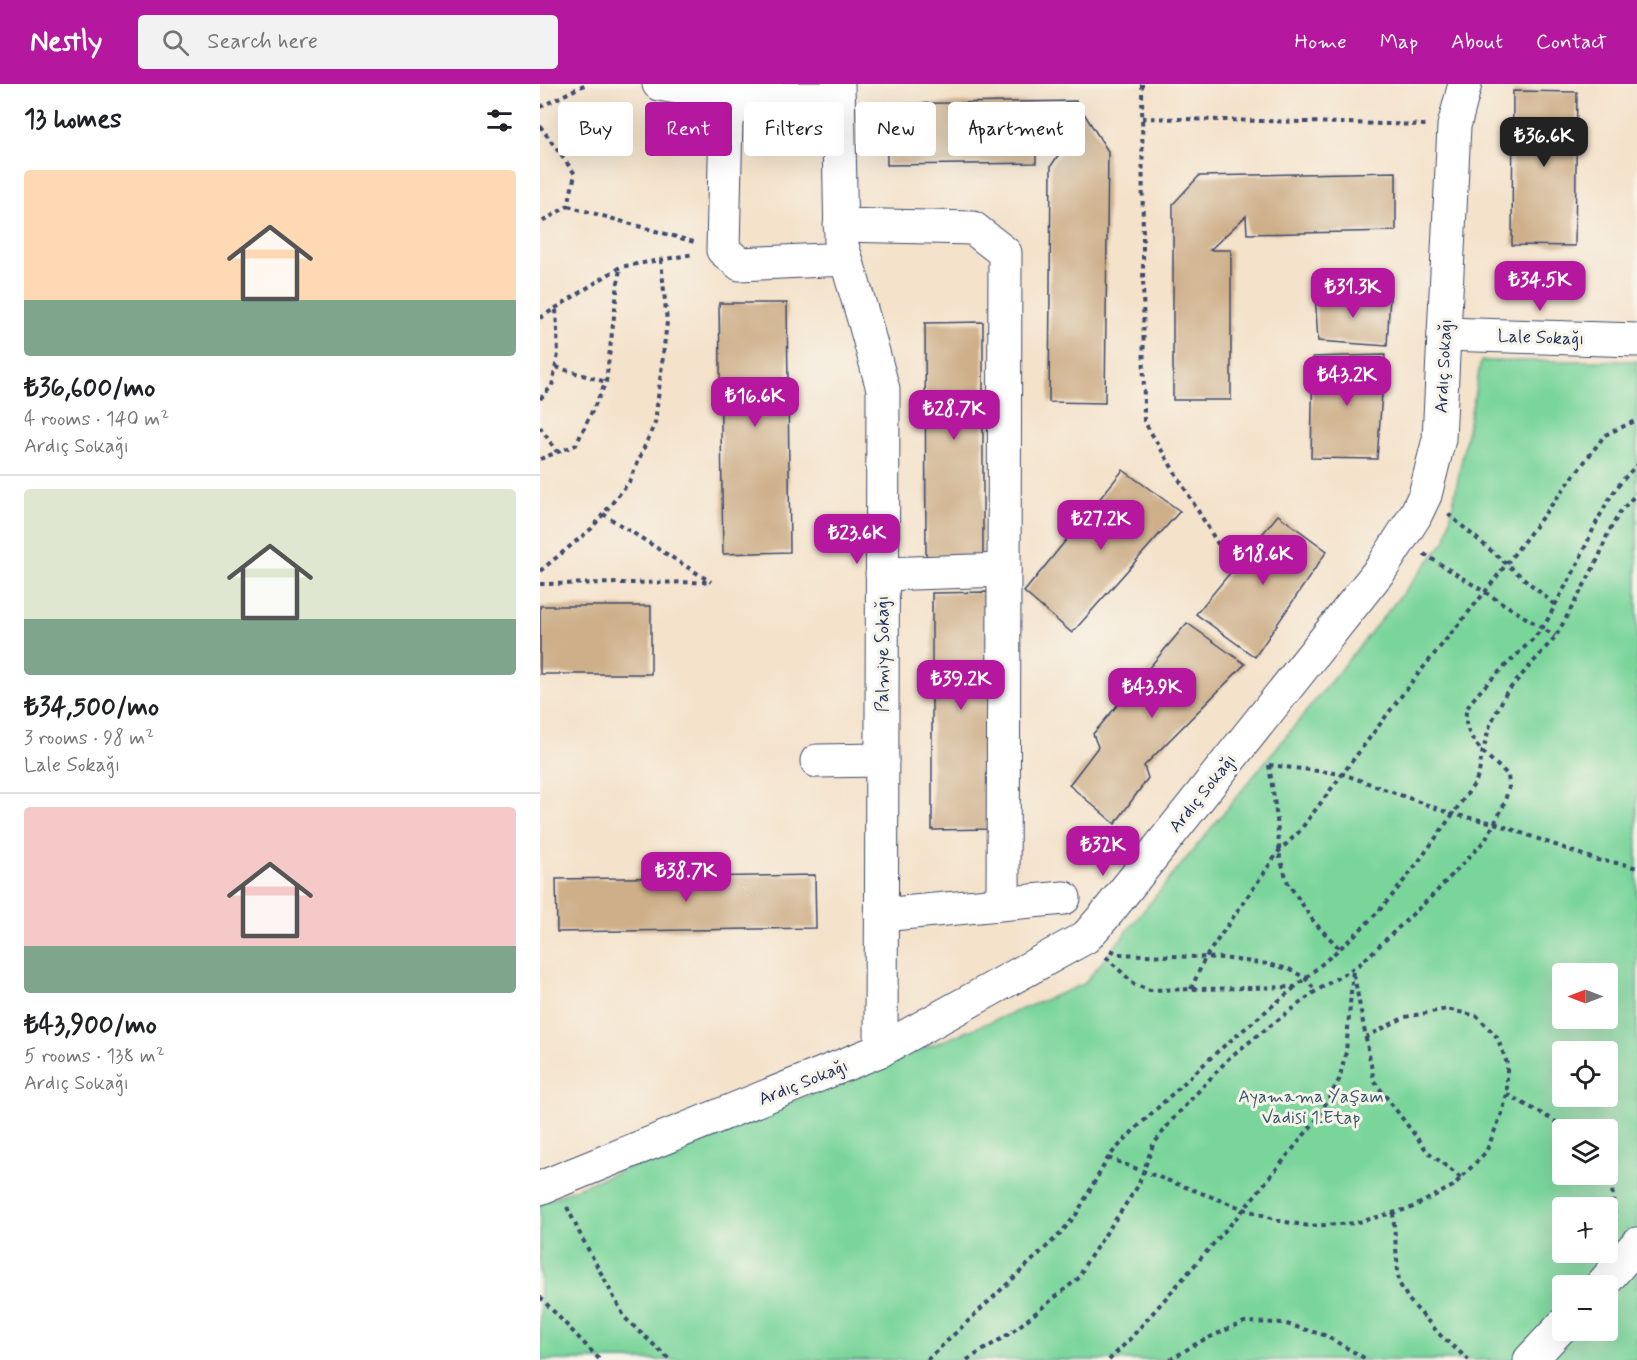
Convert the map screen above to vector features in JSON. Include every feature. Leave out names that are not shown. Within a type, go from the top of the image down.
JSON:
[{"type":"street","points":[[659,84],[747,99],[838,92]]},
{"type":"street","name":"Ardıç Sokağı","points":[[548,1185],[881,1050],[1086,937],[1381,569],[1415,516],[1425,495],[1439,439],[1454,126],[1465,84]]},
{"type":"street","name":"Palmiye Sokağı","points":[[838,92],[841,243],[883,389],[881,1050]]},
{"type":"street","points":[[747,99],[726,117],[723,250],[740,264],[846,260]]},
{"type":"street","points":[[840,225],[973,228],[1005,253],[1003,903]]},
{"type":"street","name":"Lale Sokağı","points":[[1444,334],[1637,339]]},
{"type":"street","points":[[882,574],[1004,570]]},
{"type":"street","points":[[817,761],[882,760]]},
{"type":"street","points":[[881,915],[1064,898]]},
{"type":"street","points":[[1606,1275],[1627,1239]]},
{"type":"street","points":[[1530,1360],[1552,1337]]},
{"type":"path","points":[[540,107],[586,84]]},
{"type":"path","points":[[1142,84],[1144,421],[1221,549]]},
{"type":"path","points":[[1142,118],[1454,126]]},
{"type":"path","points":[[540,126],[575,174],[568,206],[540,223]]},
{"type":"path","points":[[568,206],[723,250]]},
{"type":"path","points":[[540,318],[620,267],[723,250]]},
{"type":"path","points":[[540,571],[591,529],[629,482],[655,423],[667,322],[661,260]]},
{"type":"path","points":[[540,459],[576,445],[606,382],[620,267]]},
{"type":"path","points":[[540,399],[552,386],[556,367],[558,354],[556,308]]},
{"type":"path","points":[[556,367],[606,382]]},
{"type":"path","points":[[1191,989],[1205,958],[1280,851],[1298,833],[1605,435],[1637,420]]},
{"type":"path","points":[[540,427],[557,452]]},
{"type":"path","points":[[967,1360],[1012,1332],[1080,1277],[1084,1266],[1138,1186],[1153,1146],[1172,1120],[1230,1057],[1316,991],[1360,964],[1435,893],[1486,838],[1503,807],[1509,787],[1508,775],[1482,751],[1470,735],[1466,724],[1467,710],[1481,691],[1543,628],[1605,504],[1627,474],[1637,465]]},
{"type":"path","points":[[927,1360],[1060,1234],[1077,1215],[1108,1158],[1132,1132],[1218,1051],[1356,933],[1395,893],[1475,783],[1490,725],[1506,693],[1556,636],[1599,557],[1620,512],[1637,493]]},
{"type":"path","points":[[1425,495],[1555,605]]},
{"type":"path","points":[[540,584],[711,582],[603,514]]},
{"type":"path","points":[[1400,540],[1556,636]]},
{"type":"path","points":[[1339,948],[1314,922],[1288,882],[1280,858],[1269,765],[1343,774],[1452,814],[1494,823],[1597,860],[1637,868]]},
{"type":"path","points":[[1086,937],[1118,954],[1268,964],[1289,969],[1305,978],[1316,991]]},
{"type":"path","points":[[1086,937],[1116,969],[1135,985],[1150,990],[1295,987]]},
{"type":"path","points":[[1353,969],[1374,1081],[1426,1151],[1461,1178]]},
{"type":"path","points":[[1109,1360],[1244,1209],[1317,1119],[1339,1080],[1346,1052],[1353,969]]},
{"type":"path","points":[[1108,1158],[1244,1209],[1280,1221],[1309,1226],[1355,1223],[1411,1208],[1453,1186],[1486,1152],[1507,1094],[1507,1063],[1497,1037],[1477,1016],[1447,1009],[1405,1017],[1366,1037]]},
{"type":"path","points":[[1507,1094],[1552,1120]]},
{"type":"path","points":[[548,1185],[581,1236],[625,1318],[670,1360]]},
{"type":"path","points":[[1610,1185],[1627,1239]]},
{"type":"path","points":[[1393,1213],[1399,1283],[1409,1300],[1442,1337],[1468,1360]]},
{"type":"path","points":[[540,1297],[600,1360]]},
{"type":"path","points":[[1170,1360],[1199,1342],[1244,1322],[1283,1323],[1324,1335],[1368,1360]]},
{"type":"green space","name":"Ayamama Yaşam Vadisi 1.Etap","points":[[1481,361],[1637,361],[1637,1360],[540,1360],[540,1203],[1084,984],[1446,540]]},
{"type":"building","points":[[1513,91],[1577,92],[1575,246],[1512,245]]},
{"type":"building","points":[[1076,101],[1077,102],[1013,102]]},
{"type":"building","points":[[936,103],[948,103],[948,156],[1036,156],[1036,163],[887,165],[887,156],[936,156]]},
{"type":"building","points":[[1085,115],[1108,151],[1105,403],[1049,402],[1051,166],[1058,156],[1085,156]]},
{"type":"building","points":[[1396,172],[1396,231],[1247,234],[1246,216],[1210,250],[1231,250],[1231,400],[1173,400],[1173,204],[1199,176]]},
{"type":"building","points":[[1315,294],[1390,295],[1387,346],[1318,341]]},
{"type":"building","points":[[719,303],[787,303],[790,552],[723,554]]},
{"type":"building","points":[[983,322],[983,559],[926,560],[925,323]]},
{"type":"building","points":[[1385,355],[1377,459],[1311,458],[1313,357]]},
{"type":"building","points":[[1123,470],[1180,511],[1072,633],[1024,592]]},
{"type":"building","points":[[1278,515],[1327,551],[1255,657],[1196,614]]},
{"type":"building","points":[[990,592],[990,829],[932,830],[932,593]]},
{"type":"building","points":[[540,606],[651,606],[651,674],[540,674]]},
{"type":"building","points":[[1187,623],[1245,664],[1144,766],[1148,778],[1115,824],[1069,785],[1098,747],[1093,734]]},
{"type":"building","points":[[815,875],[816,928],[557,932],[556,879]]}]
